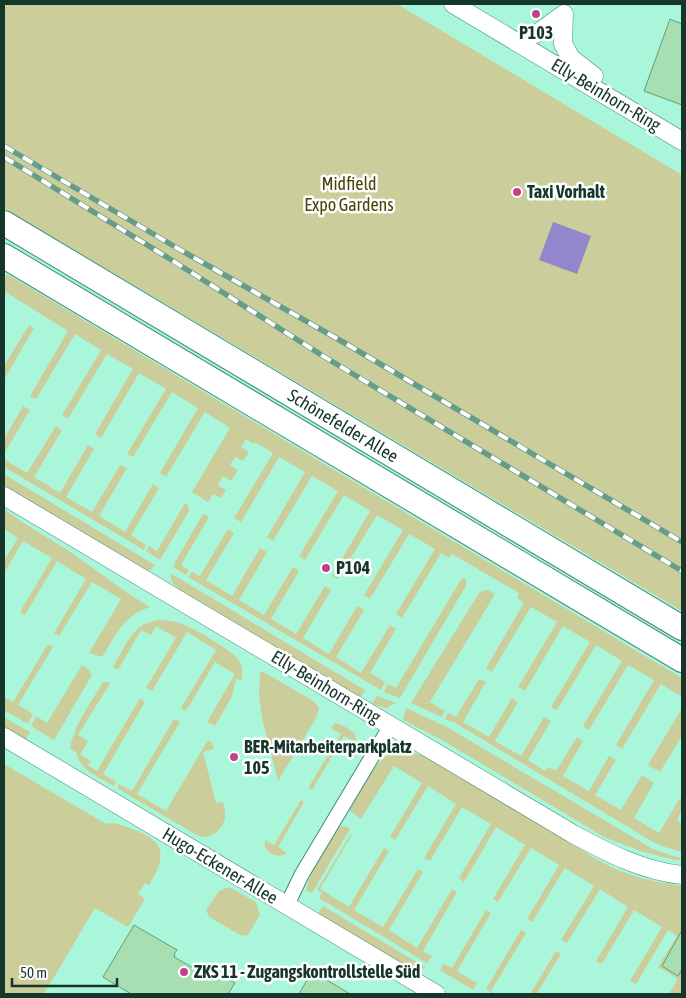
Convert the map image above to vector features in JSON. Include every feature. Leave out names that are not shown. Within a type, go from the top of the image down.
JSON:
[{"type":"highway","name":"Schönefelder Allee","points":[[4,223],[682,628]]},
{"type":"highway","name":"Schönefelder Allee","points":[[4,256],[682,660]]},
{"type":"street","name":"Elly-Beinhorn-Ring","points":[[453,4],[682,141]]},
{"type":"street","points":[[517,42],[540,32],[566,9]]},
{"type":"street","points":[[566,9],[563,44],[571,58],[608,86],[613,99]]},
{"type":"street","name":"Elly-Beinhorn-Ring","points":[[4,496],[574,834],[608,853],[638,865],[682,875]]},
{"type":"street","points":[[287,906],[302,874],[391,725]]},
{"type":"street","name":"Hugo-Eckener-Allee","points":[[4,737],[436,994]]},
{"type":"green space","name":"Midfield Expo Gardens","points":[[4,4],[397,4],[682,175],[682,611],[4,208]]},
{"type":"green space","points":[[7,274],[682,678],[682,697],[661,684],[622,749],[616,745],[654,680],[628,665],[589,730],[583,726],[622,661],[596,645],[557,710],[551,707],[590,642],[563,626],[525,691],[518,687],[557,622],[531,607],[492,672],[486,668],[524,603],[517,598],[519,593],[452,554],[449,558],[441,553],[402,618],[396,614],[435,549],[409,534],[370,599],[364,595],[403,530],[377,515],[338,579],[332,576],[370,511],[344,495],[305,560],[299,556],[338,491],[312,476],[273,541],[267,537],[305,472],[279,457],[241,522],[234,518],[273,453],[246,439],[241,447],[249,452],[243,461],[235,457],[230,465],[238,470],[231,481],[223,476],[218,485],[226,490],[221,498],[213,494],[208,502],[192,492],[230,428],[205,412],[166,477],[160,473],[198,408],[172,392],[133,457],[127,454],[166,389],[139,373],[101,438],[95,434],[133,369],[107,354],[68,419],[62,415],[101,350],[75,334],[36,399],[30,396],[68,331],[4,291],[4,280]]},
{"type":"green space","points":[[29,325],[34,328],[4,380],[4,366]]},
{"type":"green space","points":[[23,406],[30,410],[4,454],[4,439]]},
{"type":"green space","points":[[56,426],[62,430],[34,477],[60,493],[88,445],[94,449],[66,497],[92,512],[120,465],[127,468],[99,516],[125,532],[153,484],[159,488],[131,535],[146,545],[144,550],[4,467],[4,459],[27,473]]},
{"type":"green space","points":[[4,474],[155,565],[151,570],[145,570],[4,486]]},
{"type":"green space","points":[[185,503],[188,505],[189,511],[160,560],[146,551],[149,546],[157,551]]},
{"type":"green space","points":[[4,509],[150,607],[141,610],[127,620],[103,656],[89,653],[121,599],[92,582],[59,636],[54,633],[86,579],[57,561],[25,615],[20,612],[52,558],[23,541],[4,573],[4,561],[18,538],[4,529]]},
{"type":"green space","points":[[203,514],[209,517],[181,565],[189,570],[186,575],[173,567]]},
{"type":"green space","points":[[228,529],[234,533],[206,580],[232,596],[260,548],[267,552],[239,600],[264,615],[293,567],[299,571],[271,619],[296,634],[325,586],[331,590],[303,638],[329,654],[357,606],[364,610],[336,657],[361,673],[390,625],[396,629],[370,673],[385,682],[381,690],[188,577],[192,572],[200,576]]},
{"type":"green space","points":[[170,573],[365,690],[360,699],[180,591],[172,582]]},
{"type":"green space","points":[[462,578],[466,579],[466,586],[400,698],[384,692],[388,684],[396,688]]},
{"type":"green space","points":[[485,590],[495,594],[430,702],[445,711],[442,717],[411,703],[479,593]]},
{"type":"green space","points":[[168,620],[188,626],[213,640],[239,660],[242,680],[236,679],[232,696],[215,726],[207,722],[235,674],[215,662],[186,711],[181,708],[216,650],[187,632],[152,691],[146,688],[176,638],[156,626],[151,635],[141,630],[118,670],[113,667],[128,640],[136,631],[147,623]]},
{"type":"green space","points":[[48,644],[53,647],[18,705],[33,714],[28,724],[4,710],[4,697],[13,702]]},
{"type":"green space","points":[[82,665],[92,675],[54,740],[31,726],[36,716],[47,723]]},
{"type":"green space","points":[[262,671],[312,700],[319,709],[316,718],[278,781],[262,718],[259,694],[260,672]]},
{"type":"green space","points":[[479,679],[486,682],[463,722],[489,737],[512,698],[518,702],[495,741],[521,756],[544,717],[551,721],[528,760],[545,771],[548,767],[556,771],[577,737],[583,741],[563,776],[589,791],[609,756],[616,760],[595,795],[621,810],[642,775],[654,783],[634,818],[659,833],[680,798],[682,800],[682,810],[677,820],[682,823],[682,852],[653,842],[455,723],[445,719],[448,713],[456,717]]},
{"type":"green space","points":[[103,682],[111,682],[78,735],[88,741],[80,755],[91,761],[88,765],[97,771],[140,698],[145,702],[103,774],[116,782],[114,786],[85,768],[81,764],[77,753],[70,749],[79,722]]},
{"type":"green space","points":[[377,696],[396,703],[386,708],[372,704]]},
{"type":"green space","points":[[406,708],[447,727],[653,849],[682,858],[682,860],[643,852],[606,838],[442,740],[403,720]]},
{"type":"green space","points":[[682,708],[682,736],[660,772],[648,765]]},
{"type":"green space","points":[[4,717],[30,732],[25,741],[4,728]]},
{"type":"green space","points":[[174,719],[180,722],[137,794],[166,811],[208,740],[212,743],[214,749],[203,752],[216,803],[223,802],[225,811],[224,821],[220,828],[211,836],[201,837],[195,834],[117,788],[119,784],[132,791]]},
{"type":"green space","points":[[336,723],[351,731],[356,739],[354,741],[344,736],[312,790],[308,788],[341,734],[331,728]]},
{"type":"green space","points":[[401,751],[426,755],[612,867],[644,879],[682,886],[682,994],[669,994],[678,979],[658,967],[677,936],[668,930],[636,984],[630,981],[662,927],[634,910],[602,964],[596,961],[628,907],[600,889],[567,943],[561,940],[594,886],[565,868],[532,922],[527,919],[559,865],[531,848],[498,902],[493,899],[525,845],[496,827],[464,882],[459,878],[491,824],[462,807],[430,861],[424,858],[456,804],[428,786],[395,840],[390,837],[422,783],[394,766],[361,819],[349,810],[380,761],[393,752]]},
{"type":"green space","points":[[4,764],[106,824],[119,824],[152,839],[160,851],[159,866],[149,885],[145,883],[138,894],[145,899],[128,927],[95,908],[44,994],[4,994]]},
{"type":"green space","points":[[301,800],[304,802],[278,847],[287,853],[279,856],[271,854],[266,848],[265,840],[274,845]]},
{"type":"green space","points":[[342,826],[350,829],[312,893],[306,890],[319,858],[337,828]]},
{"type":"green space","points":[[350,835],[352,835],[320,889],[349,907],[384,848],[389,851],[354,910],[383,927],[418,869],[423,872],[389,930],[417,948],[452,889],[457,892],[423,951],[432,956],[427,963],[319,898],[322,893],[317,890]]},
{"type":"green space","points":[[229,887],[256,902],[260,915],[248,935],[242,936],[209,917],[206,910],[219,891]]},
{"type":"green space","points":[[323,906],[425,967],[417,973],[317,915]]},
{"type":"green space","points":[[486,910],[491,913],[457,971],[477,983],[473,990],[440,970],[444,964],[452,968]]},
{"type":"green space","points":[[521,930],[526,933],[491,991],[495,994],[490,994],[491,992],[486,989]]},
{"type":"green space","points":[[556,951],[561,954],[537,994],[530,994]]},
{"type":"shaded area","points":[[553,222],[591,236],[577,274],[539,260]]},
{"type":"building","points":[[670,19],[682,24],[682,105],[644,91]]},
{"type":"building","points":[[134,925],[177,950],[174,957],[209,975],[212,970],[235,983],[228,994],[131,994],[103,977]]},
{"type":"building","points":[[682,930],[682,969],[678,976],[662,966]]},
{"type":"building","points":[[312,971],[350,994],[299,994]]},
{"type":"railway","points":[[4,146],[177,248],[343,342],[682,542]]},
{"type":"railway","points":[[4,157],[323,356],[682,571]]},
{"type":"place","name":"P103","points":[[536,14]]},
{"type":"place","name":"Taxi Vorhalt","points":[[517,192]]},
{"type":"place","name":"P104","points":[[326,568]]},
{"type":"place","name":"BER-Mitarbeiterparkplatz 105","points":[[234,757]]},
{"type":"place","name":"ZKS 11 - Zugangskontrollstelle Süd","points":[[184,972]]}]
